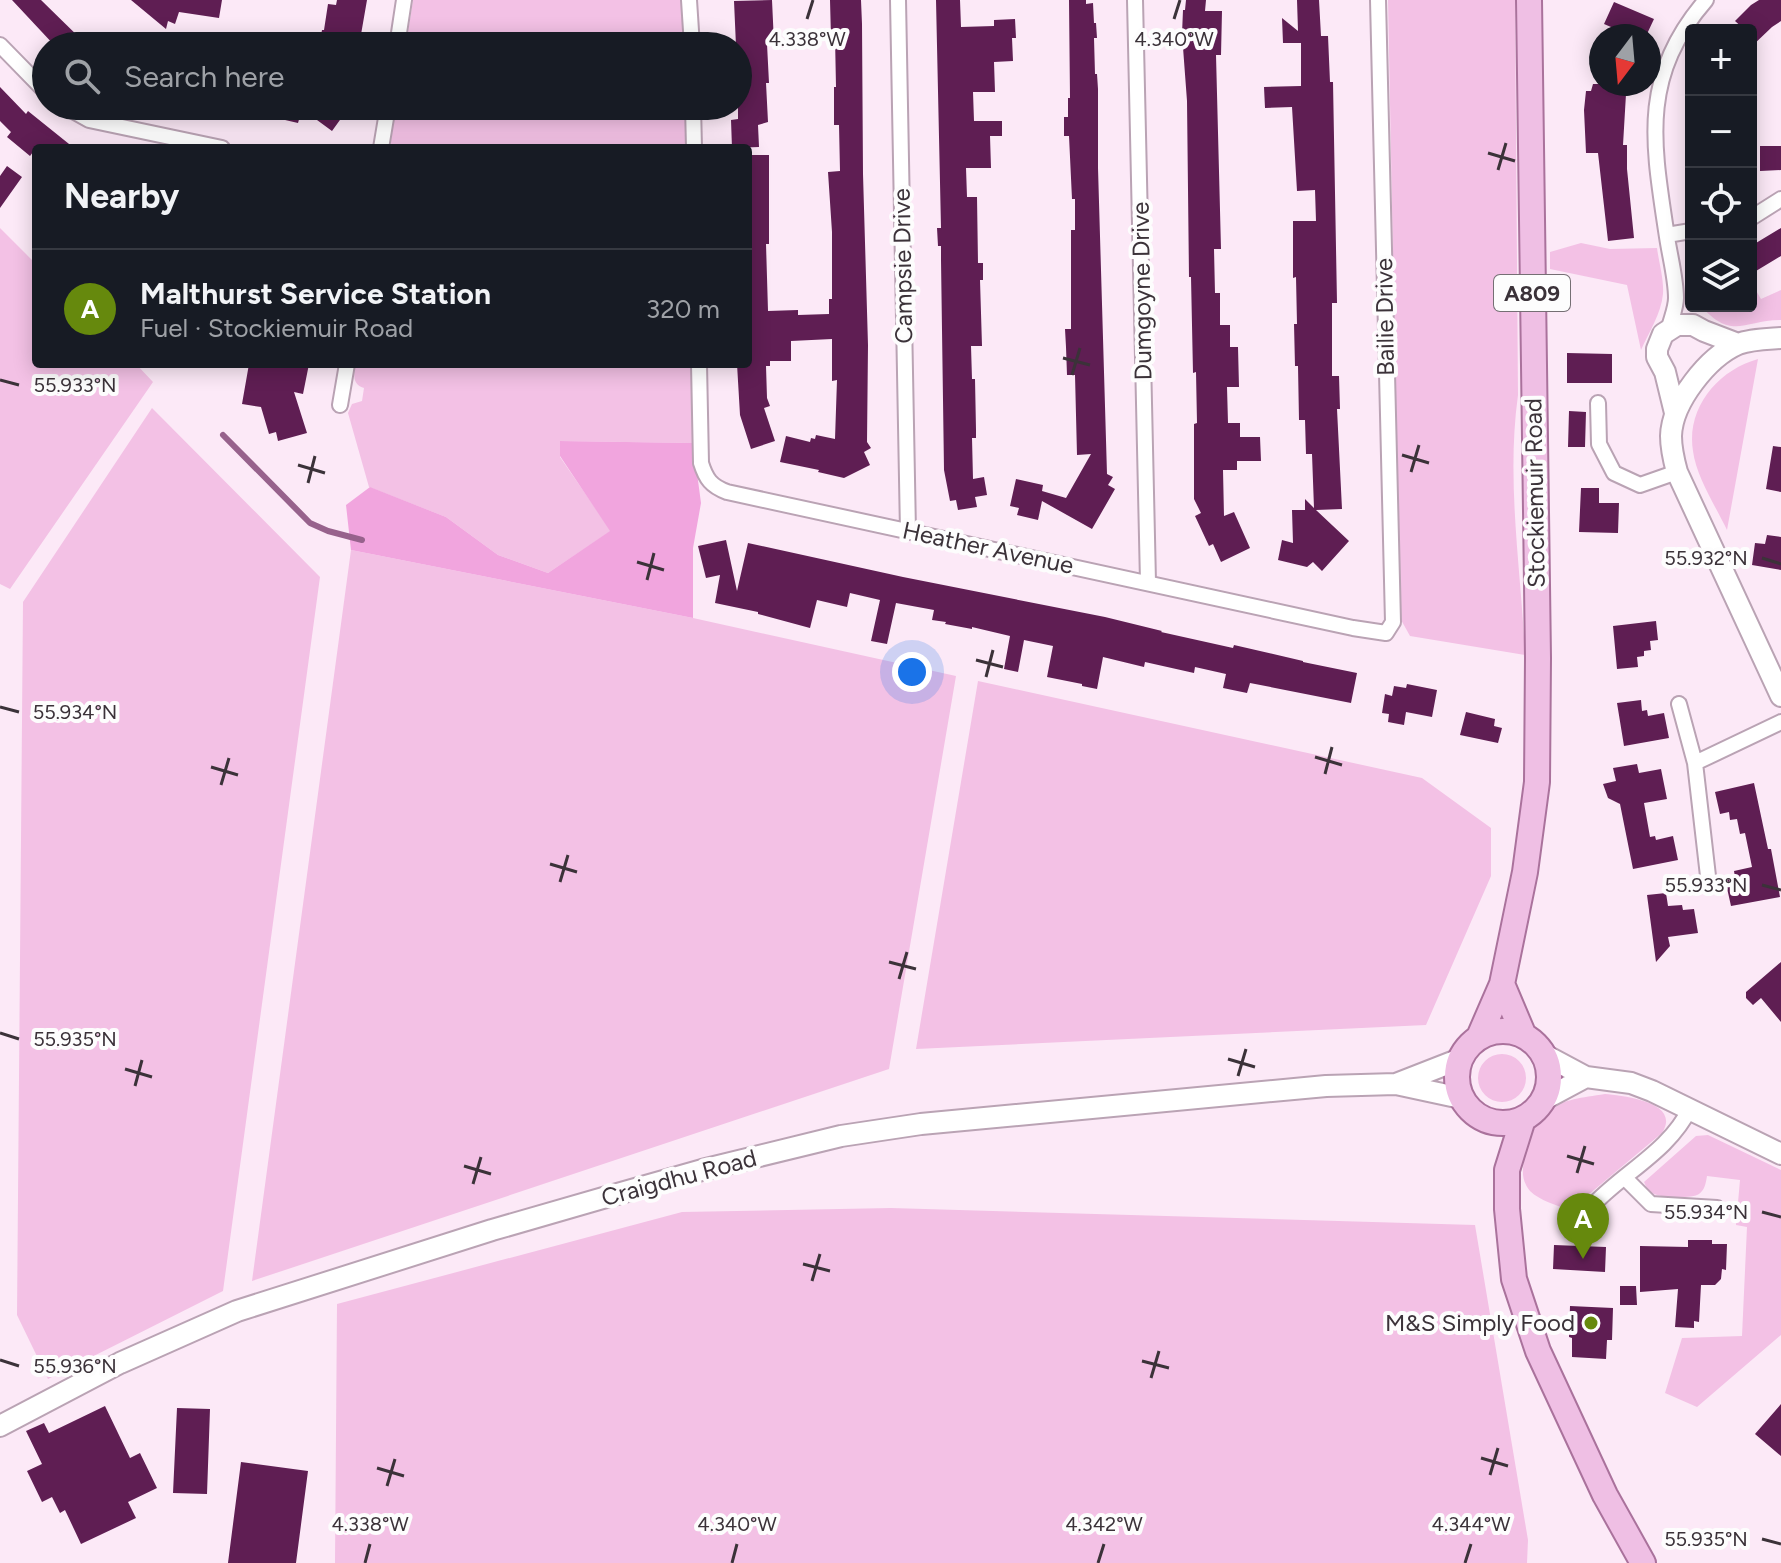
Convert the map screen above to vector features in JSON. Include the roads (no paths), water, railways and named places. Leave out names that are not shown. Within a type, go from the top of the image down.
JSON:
[{"type":"main road","name":"Stockiemuir Road","points":[[1479,1037],[1502,984],[1525,872],[1537,782],[1529,0]]},
{"type":"main road","points":[[1675,413],[1665,372],[1657,357],[1663,334],[1677,325],[1698,328],[1738,344]]},
{"type":"main road","points":[[1698,328],[1711,343],[1712,350],[1675,413],[1671,436],[1677,472],[1781,696]]},
{"type":"main road","points":[[1665,372],[1684,379],[1738,344],[1781,338]]},
{"type":"main road","points":[[1502,984],[1524,1036]]},
{"type":"main road","points":[[1510,1031],[1524,1036],[1543,1054],[1548,1065],[1548,1089],[1543,1100],[1523,1119],[1511,1123],[1485,1120],[1475,1115],[1461,1098],[1457,1085],[1460,1059],[1479,1037],[1510,1031]]},
{"type":"main road","points":[[1543,1054],[1586,1077],[1631,1083],[1690,1108],[1781,1154]]},
{"type":"main road","name":"Craigdhu Road","points":[[1396,1084],[1460,1059]]},
{"type":"main road","points":[[1543,1100],[1586,1077]]},
{"type":"main road","name":"Craigdhu Road","points":[[0,1426],[120,1363],[237,1311],[492,1230],[702,1170],[841,1136],[921,1124],[1326,1086],[1396,1084],[1461,1098]]},
{"type":"main road","points":[[1523,1119],[1507,1170],[1507,1209],[1514,1279],[1538,1351],[1605,1495],[1643,1563]]},
{"type":"main road","points":[[1485,1120],[1507,1170]]},
{"type":"street","points":[[399,32],[404,0]]},
{"type":"street","points":[[689,0],[692,32]]},
{"type":"street","name":"Campsie Drive","points":[[898,0],[908,532]]},
{"type":"street","name":"Dumgoyne Drive","points":[[1135,0],[1148,582]]},
{"type":"street","name":"Bailie Drive","points":[[1378,0],[1393,622],[1386,633]]},
{"type":"street","points":[[1669,328],[1676,299],[1655,157],[1656,104],[1663,73],[1675,43],[1706,0]]},
{"type":"street","points":[[0,45],[32,78]]},
{"type":"street","points":[[89,120],[167,143]]},
{"type":"street","points":[[382,144],[386,120]]},
{"type":"street","points":[[693,120],[694,144]]},
{"type":"street","points":[[1757,214],[1781,199]]},
{"type":"street","points":[[1667,235],[1685,232]]},
{"type":"street","points":[[1676,299],[1698,328]]},
{"type":"street","points":[[340,405],[346,368]]},
{"type":"street","name":"Heather Avenue","points":[[699,368],[701,463],[705,477],[714,487],[908,532],[1386,633]]},
{"type":"street","points":[[1598,403],[1599,444],[1614,473],[1640,485],[1677,472]]},
{"type":"street","points":[[1679,704],[1695,763],[1708,876]]},
{"type":"street","points":[[1695,763],[1781,722]]},
{"type":"street","points":[[1584,1225],[1593,1205],[1670,1137],[1690,1108]]},
{"type":"street","points":[[1625,1178],[1651,1204],[1717,1208]]},
{"type":"waterway","points":[[223,435],[310,523],[362,540]]},
{"type":"place","name":"Malthurst Service Station","points":[[1583,1259]]},
{"type":"place","name":"M&S Simply Food","points":[[1591,1323]]}]
